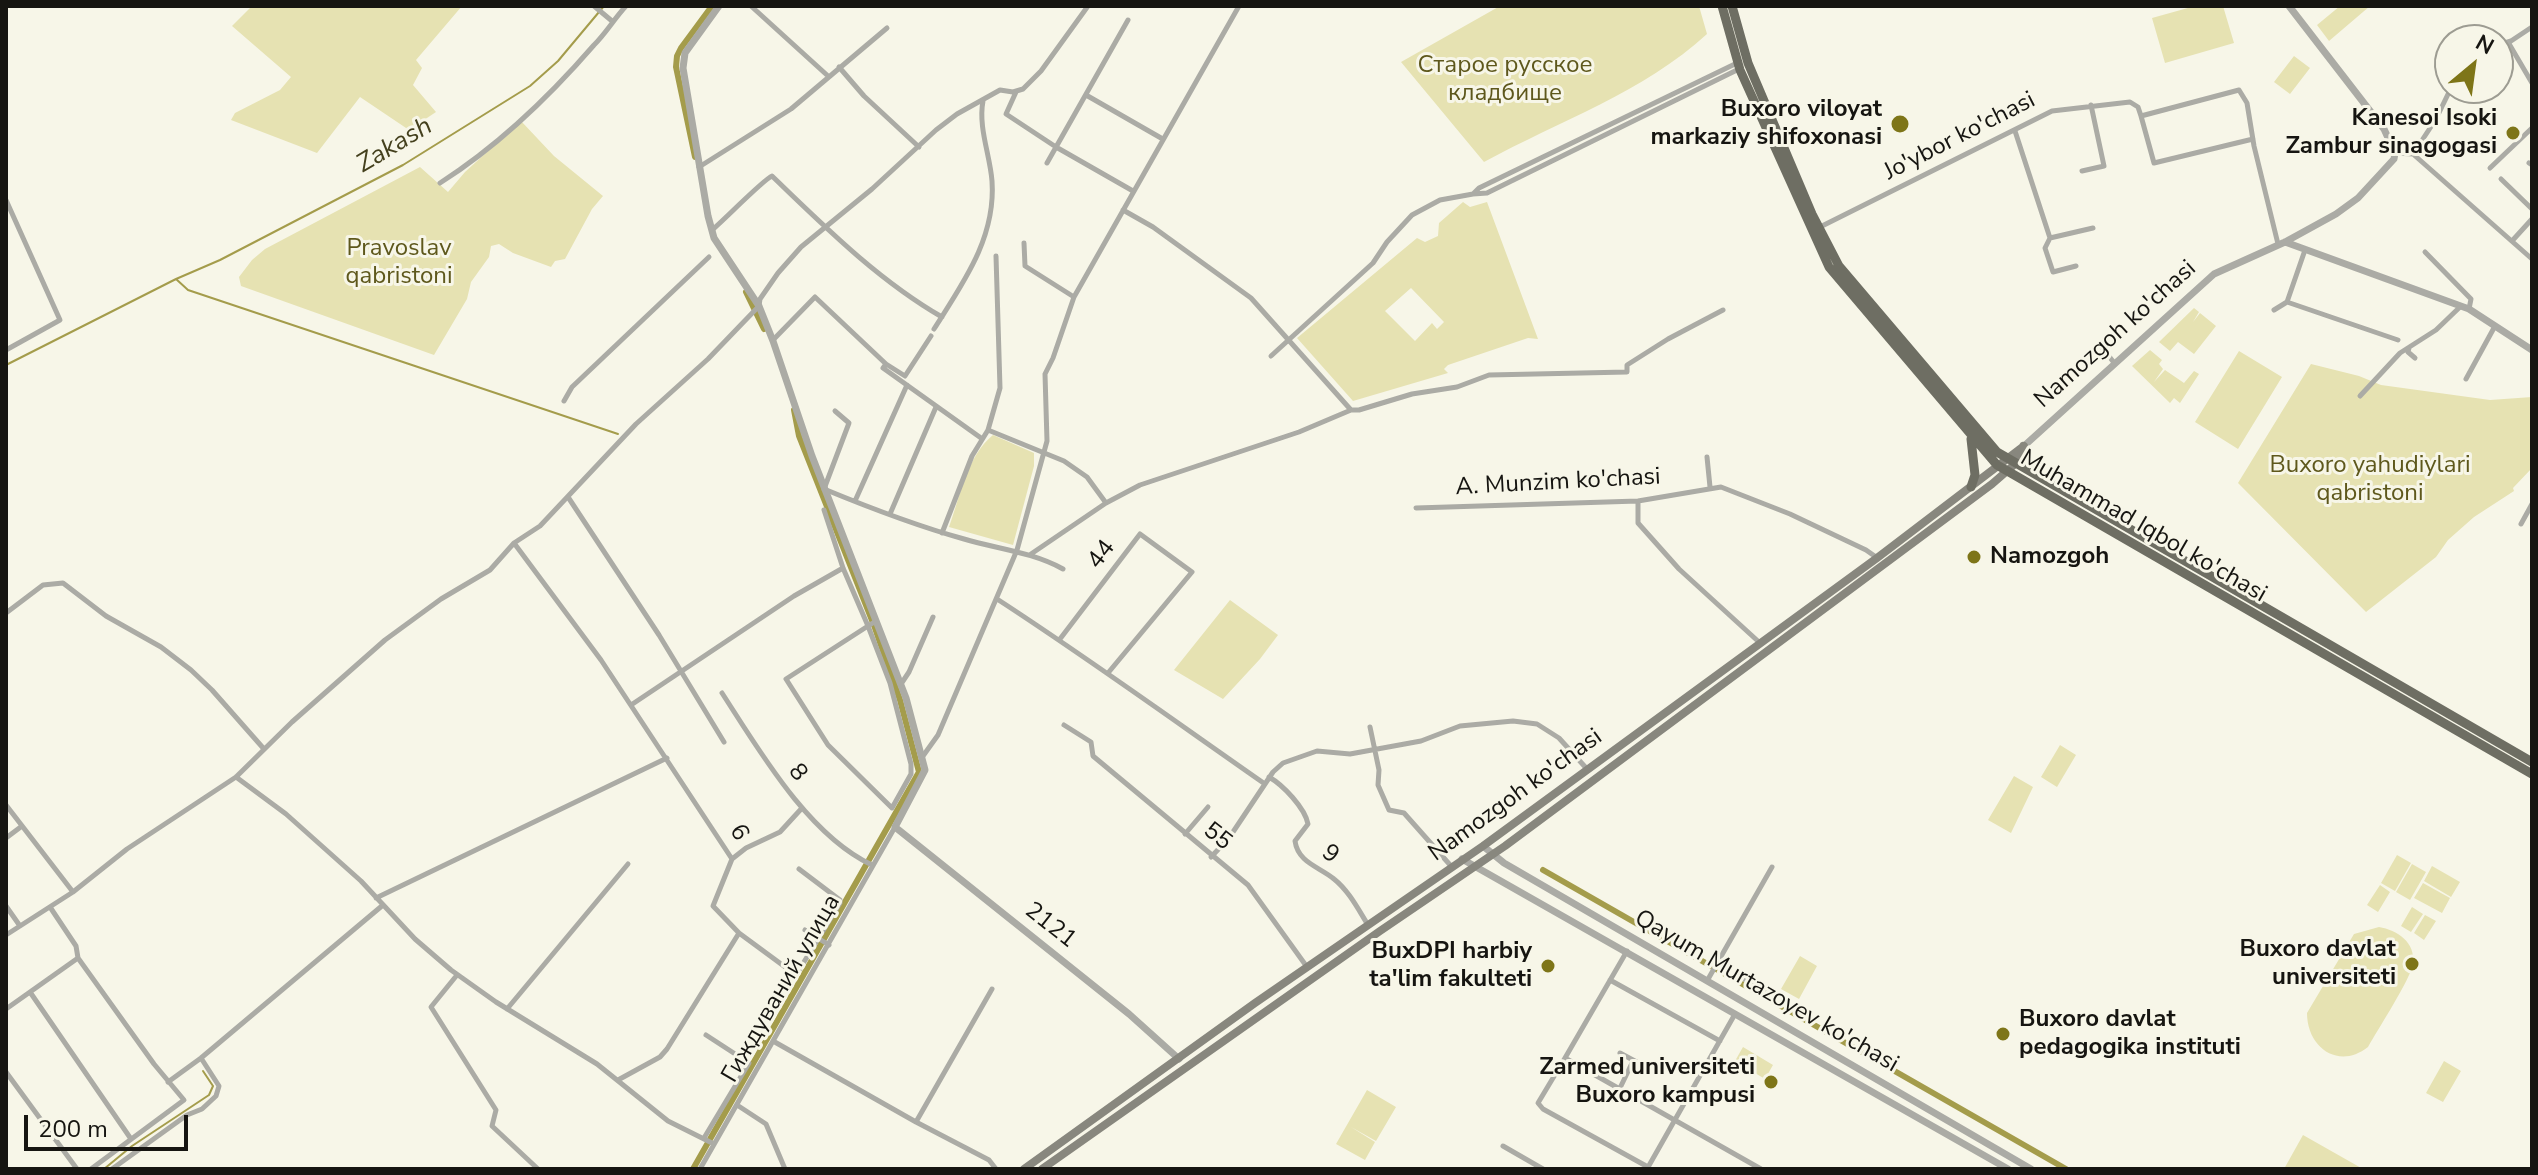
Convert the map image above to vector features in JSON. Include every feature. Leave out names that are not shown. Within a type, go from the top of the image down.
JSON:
[{"type":"main road","name":"Muhammad Iqbol ko'chasi","points":[[1722,6],[1739,66],[1820,253],[1997,465],[2011,468],[2532,762]]},
{"type":"main road","name":"Muhammad Iqbol ko'chasi","points":[[1732,6],[1748,63],[1819,228],[1839,266],[1956,407],[2005,457],[2011,468],[2532,774]]},
{"type":"main road","points":[[1970,436],[1975,471],[1971,487]]},
{"type":"main road","name":"Namozgoh ko'chasi","points":[[1024,1169],[1483,846],[1758,646],[1971,487],[2005,457],[2024,446]]},
{"type":"main road","name":"Namozgoh ko'chasi","points":[[1042,1169],[1493,854],[1757,660],[2011,468],[2024,446]]},
{"type":"main road","points":[[1757,660],[1758,646]]},
{"type":"street","points":[[594,6],[612,21]]},
{"type":"street","points":[[440,183],[470,164],[505,134],[595,45],[626,6]]},
{"type":"street","points":[[719,6],[685,53],[683,68],[712,231],[773,341],[890,683],[911,764],[911,774],[892,808]]},
{"type":"street","points":[[751,6],[828,76]]},
{"type":"street","points":[[1088,6],[1041,71],[1016,92],[1006,114],[1133,191]]},
{"type":"street","points":[[923,756],[938,735],[1017,550],[1047,441],[1045,374],[1074,297],[1239,6]]},
{"type":"street","points":[[2289,6],[2384,129],[2395,153],[2413,154],[2532,259]]},
{"type":"street","points":[[1047,163],[1128,20]]},
{"type":"street","points":[[2514,38],[2532,27]]},
{"type":"street","points":[[699,167],[791,109],[887,28]]},
{"type":"street","points":[[2514,52],[2532,83]]},
{"type":"street","points":[[1271,356],[1373,263],[1412,215],[1440,200],[1473,194],[1479,188],[1739,66]]},
{"type":"street","points":[[839,67],[864,96],[919,147]]},
{"type":"street","points":[[6,935],[73,892],[127,849],[236,777],[385,640],[441,599],[490,570],[514,543],[540,526],[636,424],[708,359],[755,309],[778,273],[824,226],[957,114],[1000,90],[1016,92]]},
{"type":"street","points":[[2253,139],[2154,163],[2141,116],[2239,90],[2247,103],[2253,139],[2282,243],[2465,307],[2532,350]]},
{"type":"street","points":[[1086,95],[1162,138]]},
{"type":"street","points":[[934,329],[980,252],[989,222],[992,183],[981,113],[983,100]]},
{"type":"street","name":"Jo'ybor ko'chasi","points":[[1819,228],[2052,111],[2130,102],[2138,107],[2141,116]]},
{"type":"street","points":[[2413,154],[2443,104]]},
{"type":"street","points":[[2082,171],[2104,166],[2091,105]]},
{"type":"street","points":[[2490,168],[2532,128]]},
{"type":"street","points":[[2015,131],[2050,238],[2045,248],[2053,272],[2076,266]]},
{"type":"street","name":"Namozgoh ko'chasi","points":[[2024,446],[2214,274],[2309,229],[2358,198],[2390,165],[2395,153]]},
{"type":"street","points":[[712,231],[766,178],[772,176],[824,226],[890,282],[942,317]]},
{"type":"street","points":[[2501,179],[2532,209]]},
{"type":"street","points":[[6,200],[60,320],[6,350]]},
{"type":"street","points":[[1123,210],[1153,227],[1251,298],[1351,410]]},
{"type":"street","points":[[2307,219],[2309,229]]},
{"type":"street","points":[[2512,241],[2532,219]]},
{"type":"street","points":[[2050,238],[2093,228]]},
{"type":"street","points":[[1024,243],[1025,266],[1074,297]]},
{"type":"street","points":[[2274,310],[2287,302],[2305,250]]},
{"type":"street","points":[[2360,396],[2399,354],[2472,301],[2425,252]]},
{"type":"street","points":[[942,533],[981,438],[988,430],[1000,388],[996,256]]},
{"type":"street","points":[[564,401],[572,387],[709,257]]},
{"type":"street","points":[[773,341],[815,297],[886,364],[905,376],[931,336]]},
{"type":"street","points":[[2287,302],[2398,340]]},
{"type":"street","points":[[1031,554],[1106,503],[1140,485],[1299,432],[1351,410],[1412,394],[1457,387],[1489,375],[1627,372],[1627,365],[1723,310]]},
{"type":"street","points":[[2466,379],[2495,326]]},
{"type":"street","points":[[2101,346],[2115,364]]},
{"type":"street","points":[[2410,347],[2408,352],[2415,358]]},
{"type":"street","points":[[886,364],[883,368],[981,438]]},
{"type":"street","points":[[855,501],[907,385]]},
{"type":"street","points":[[890,514],[936,407]]},
{"type":"street","points":[[824,489],[849,423],[835,411]]},
{"type":"street","points":[[988,430],[1044,452],[1087,477],[1106,503]]},
{"type":"street","points":[[1707,457],[1710,487]]},
{"type":"street","name":"A. Munzim ko'chasi","points":[[1416,508],[1638,501],[1721,487],[1790,514],[1877,558]]},
{"type":"street","points":[[824,489],[942,533],[1004,551],[1017,550],[1031,554],[1063,569]]},
{"type":"street","points":[[568,497],[724,742]]},
{"type":"street","points":[[1638,501],[1638,523],[1679,569],[1758,646]]},
{"type":"street","points":[[2521,524],[2532,504]]},
{"type":"street","points":[[824,510],[843,568],[901,684],[923,756],[925,770],[895,827]]},
{"type":"street","name":"44","points":[[1060,639],[1140,534],[1192,572],[1108,673]]},
{"type":"street","name":"6","points":[[514,543],[631,705],[732,859],[713,906],[739,933],[793,974],[799,973],[824,943]]},
{"type":"street","points":[[631,705],[805,589],[843,568]]},
{"type":"street","points":[[6,613],[43,585],[63,583],[106,616],[161,647],[191,670],[264,749]]},
{"type":"street","points":[[997,599],[1060,639],[1265,784]]},
{"type":"street","points":[[901,684],[933,617]]},
{"type":"street","points":[[871,624],[786,679],[828,745],[899,816]]},
{"type":"street","name":"8","points":[[722,693],[771,769],[802,808],[862,860],[872,865]]},
{"type":"street","points":[[1211,857],[1229,838],[1269,777],[1283,763],[1317,751],[1350,754],[1421,741],[1460,726],[1495,721],[1527,722],[1537,724],[1559,738],[1587,770]]},
{"type":"street","name":"55","points":[[1064,725],[1091,742],[1093,756],[1259,897],[1307,968]]},
{"type":"street","points":[[1370,727],[1376,750],[1378,785],[1389,810],[1404,813],[1451,866]]},
{"type":"street","points":[[376,898],[667,758]]},
{"type":"street","points":[[236,777],[286,814],[415,939],[457,975],[618,1080],[677,1127],[714,1144]]},
{"type":"street","name":"9","points":[[1269,777],[1290,795],[1308,819],[1308,824],[1295,841],[1300,854],[1338,883],[1368,926]]},
{"type":"street","points":[[6,805],[73,892]]},
{"type":"street","points":[[1185,834],[1208,807]]},
{"type":"street","points":[[732,859],[746,848],[780,832],[802,808]]},
{"type":"street","points":[[6,838],[22,826]]},
{"type":"street","name":"Гиждуваний улица","points":[[700,1169],[773,1041],[824,943],[895,827]]},
{"type":"street","name":"2121","points":[[895,827],[1129,1014],[1179,1059]]},
{"type":"street","name":"Qayum Murtazoyev ko'chasi","points":[[1483,846],[1504,863],[2031,1169]]},
{"type":"street","name":"Qayum Murtazoyev ko'chasi","points":[[1462,859],[2008,1169]]},
{"type":"street","points":[[507,1009],[628,864]]},
{"type":"street","points":[[1707,982],[1772,867]]},
{"type":"street","points":[[799,869],[840,900],[824,943],[805,930]]},
{"type":"street","points":[[168,1082],[201,1058],[383,905]]},
{"type":"street","points":[[6,906],[20,926]]},
{"type":"street","points":[[50,907],[76,946],[78,958],[184,1100],[91,1169]]},
{"type":"street","points":[[618,1080],[660,1057],[667,1049],[739,933]]},
{"type":"street","points":[[1627,951],[1538,1103],[1543,1109],[1648,1168],[1735,1013]]},
{"type":"street","points":[[6,1009],[78,958]]},
{"type":"street","points":[[1715,967],[1771,994]]},
{"type":"street","points":[[457,975],[431,1007],[496,1110],[492,1126],[538,1169]]},
{"type":"street","points":[[1610,980],[1720,1041]]},
{"type":"street","points":[[916,1122],[992,989]]},
{"type":"street","points":[[30,992],[131,1139]]},
{"type":"street","points":[[1743,1018],[1750,1007]]},
{"type":"street","points":[[705,1139],[749,1063],[706,1035]]},
{"type":"street","points":[[773,1041],[989,1160],[996,1169]]},
{"type":"street","points":[[1620,1053],[1644,1066]]},
{"type":"street","points":[[112,1169],[187,1115],[202,1109],[216,1096],[219,1086],[201,1058]]},
{"type":"street","points":[[1565,1058],[1761,1169]]},
{"type":"street","points":[[1620,1088],[1633,1061]]},
{"type":"street","points":[[6,1072],[77,1169]]},
{"type":"street","points":[[737,1105],[766,1124],[772,1132],[785,1169]]},
{"type":"street","points":[[1503,1146],[1543,1169]]},
{"type":"green space","points":[[252,6],[462,6],[416,60],[422,68],[413,85],[436,112],[409,130],[360,97],[317,153],[231,120],[235,113],[280,90],[291,77],[232,26]]},
{"type":"green space","name":"Старое русское кладбище","points":[[1500,6],[1699,6],[1707,34],[1656,73],[1629,89],[1484,162],[1401,62]]},
{"type":"green space","points":[[2195,6],[2223,6],[2234,43],[2165,63],[2152,18]]},
{"type":"green space","points":[[2340,6],[2370,6],[2329,41],[2317,25]]},
{"type":"green space","points":[[2294,56],[2310,68],[2290,94],[2274,82]]},
{"type":"green space","name":"Pravoslav qabristoni","points":[[521,121],[554,156],[603,196],[592,209],[565,259],[555,261],[551,267],[513,253],[499,244],[491,246],[489,257],[471,282],[467,299],[434,355],[241,286],[239,277],[265,249],[420,167],[448,192],[465,172]]},
{"type":"green space","points":[[1463,202],[1470,207],[1487,202],[1538,339],[1528,338],[1448,365],[1444,369],[1448,373],[1353,401],[1297,338],[1417,238],[1425,242],[1438,236],[1439,223]],"holes":[[[1411,288],[1444,322],[1437,329],[1432,323],[1415,341],[1385,311]]]},
{"type":"green space","points":[[2194,308],[2199,312],[2193,322],[2200,313],[2216,326],[2194,354],[2178,342],[2170,351],[2159,342]]},
{"type":"green space","points":[[2150,350],[2162,360],[2159,364],[2163,369],[2154,382],[2165,370],[2184,383],[2194,371],[2199,374],[2180,403],[2174,398],[2170,403],[2132,366]]},
{"type":"green space","points":[[2239,351],[2282,377],[2238,449],[2195,422]]},
{"type":"green space","name":"Buxoro yahudiylari qabristoni","points":[[2311,364],[2381,385],[2490,400],[2532,397],[2532,468],[2513,488],[2514,491],[2474,517],[2448,540],[2436,557],[2366,612],[2238,483]]},
{"type":"green space","points":[[993,435],[1034,453],[1034,466],[1013,545],[949,527],[971,465]]},
{"type":"green space","points":[[1230,600],[1278,635],[1223,699],[1174,670]]},
{"type":"green space","points":[[2060,745],[2076,755],[2057,787],[2041,777]]},
{"type":"green space","points":[[2014,776],[2033,787],[2011,833],[1988,820]]},
{"type":"green space","points":[[2397,855],[2411,863],[2395,891],[2381,883]]},
{"type":"green space","points":[[2412,864],[2426,872],[2410,900],[2396,892]]},
{"type":"green space","points":[[2432,866],[2460,882],[2451,897],[2424,881]]},
{"type":"green space","points":[[2423,883],[2450,898],[2442,913],[2414,898]]},
{"type":"green space","points":[[2380,885],[2390,892],[2378,912],[2367,905]]},
{"type":"green space","points":[[2412,907],[2423,914],[2411,932],[2401,926]]},
{"type":"green space","points":[[2425,915],[2436,921],[2424,940],[2414,933]]},
{"type":"green space","points":[[2379,927],[2398,934],[2408,943],[2413,956],[2411,971],[2368,1047],[2357,1054],[2336,1056],[2327,1052],[2312,1036],[2307,1013],[2354,934]]},
{"type":"green space","points":[[1800,956],[1817,966],[1799,999],[1781,989]]},
{"type":"green space","points":[[1743,1047],[1773,1065],[1765,1079],[1735,1061]]},
{"type":"green space","points":[[2444,1061],[2461,1071],[2443,1102],[2426,1093]]},
{"type":"green space","points":[[1367,1090],[1396,1107],[1376,1141],[1351,1127],[1375,1142],[1365,1160],[1336,1144]]},
{"type":"green space","points":[[2303,1135],[2363,1169],[2284,1169]]},
{"type":"waterway","name":"Zakash","points":[[6,365],[220,260],[403,165],[530,86],[558,61],[604,6]]},
{"type":"waterway","points":[[695,157],[676,67],[677,56],[712,6]]},
{"type":"waterway","name":"Zakash","points":[[176,279],[188,290],[618,434]]},
{"type":"waterway","points":[[746,292],[764,329]]},
{"type":"waterway","points":[[693,1169],[919,772],[900,700],[799,436],[794,410]]},
{"type":"waterway","points":[[1543,870],[2066,1169]]},
{"type":"waterway","name":"Zakash","points":[[104,1169],[132,1146],[209,1095],[213,1086],[203,1071]]},
{"type":"place","name":"Buxoro viloyat markaziy shifoxonasi","points":[[1900,124]]},
{"type":"place","name":"Kanesoi Isoki Zambur sinagogasi","points":[[2513,133]]},
{"type":"place","name":"Namozgoh","points":[[1974,557]]},
{"type":"place","name":"Buxoro davlat universiteti","points":[[2412,964]]},
{"type":"place","name":"BuxDPI harbiy ta'lim fakulteti","points":[[1548,966]]},
{"type":"place","name":"Buxoro davlat pedagogika instituti","points":[[2003,1034]]},
{"type":"place","name":"Zarmed universiteti Buxoro kampusi","points":[[1771,1082]]}]
